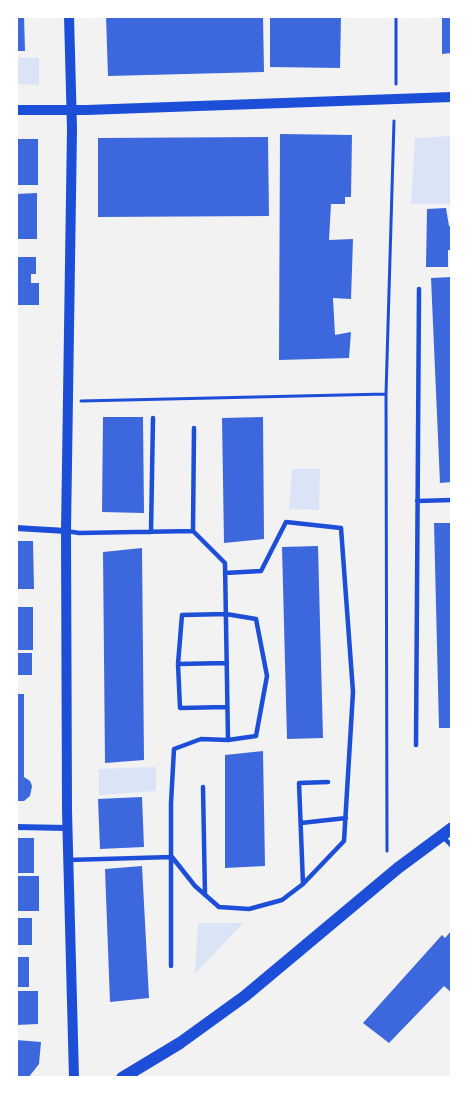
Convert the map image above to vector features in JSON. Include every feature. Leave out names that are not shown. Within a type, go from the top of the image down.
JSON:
[{"type":"main road","points":[[122,1077],[180,1043],[245,996],[398,868],[452,828]]},
{"type":"street","points":[[69,16],[72,110],[66,531],[67,828],[74,1077]]},
{"type":"street","points":[[16,110],[452,97]]},
{"type":"street","points":[[16,528],[66,531]]},
{"type":"street","points":[[16,827],[67,828]]},
{"type":"lane","points":[[416,745],[419,289]]},
{"type":"lane","points":[[151,532],[153,418]]},
{"type":"lane","points":[[194,428],[193,531],[225,563],[228,740]]},
{"type":"lane","points":[[417,501],[452,500]]},
{"type":"lane","points":[[172,857],[195,886],[219,907],[249,909],[282,900],[303,884],[344,841],[353,692],[341,528],[286,522],[261,571],[225,573]]},
{"type":"lane","points":[[66,531],[79,533],[193,531]]},
{"type":"lane","points":[[171,966],[171,803],[174,749],[201,739],[228,740],[256,736],[267,676],[256,619],[226,614],[182,615],[178,664],[180,708],[227,707]]},
{"type":"lane","points":[[178,664],[227,663]]},
{"type":"lane","points":[[303,884],[299,783],[328,782]]},
{"type":"lane","points":[[202,788],[205,895]]},
{"type":"lane","points":[[301,824],[346,818]]},
{"type":"lane","points":[[441,835],[452,846]]},
{"type":"lane","points":[[68,860],[172,857]]},
{"type":"path","points":[[396,16],[396,84]]},
{"type":"path","points":[[387,851],[386,394],[394,121]]},
{"type":"path","points":[[81,401],[386,394]]},
{"type":"shaded area","points":[[16,58],[39,58],[39,85],[17,84]]},
{"type":"shaded area","points":[[451,136],[451,204],[411,204],[415,138]]},
{"type":"shaded area","points":[[292,469],[320,469],[319,510],[289,509]]},
{"type":"shaded area","points":[[156,767],[156,791],[99,795],[99,769]]},
{"type":"shaded area","points":[[198,923],[243,923],[195,974]]},
{"type":"building","points":[[16,16],[24,16],[25,51],[16,51]]},
{"type":"building","points":[[106,16],[263,16],[264,72],[108,76]]},
{"type":"building","points":[[270,16],[341,16],[340,68],[270,67]]},
{"type":"building","points":[[442,16],[452,16],[452,53],[442,54]]},
{"type":"building","points":[[280,134],[352,135],[351,197],[345,197],[345,204],[331,204],[329,240],[353,239],[351,299],[333,298],[335,335],[351,332],[349,358],[279,360]]},
{"type":"building","points":[[268,137],[269,216],[98,217],[98,138]]},
{"type":"building","points":[[16,139],[38,139],[38,185],[16,185]]},
{"type":"building","points":[[37,193],[37,239],[16,239],[16,194]]},
{"type":"building","points":[[446,208],[449,226],[452,226],[452,250],[448,250],[448,267],[426,267],[427,209]]},
{"type":"building","points":[[16,257],[36,257],[36,274],[31,274],[31,283],[39,283],[39,305],[16,305]]},
{"type":"building","points":[[452,277],[452,482],[440,483],[431,278]]},
{"type":"building","points":[[103,417],[143,417],[144,513],[102,512]]},
{"type":"building","points":[[263,417],[264,539],[224,543],[222,418]]},
{"type":"building","points":[[434,523],[452,523],[452,728],[439,728]]},
{"type":"building","points":[[16,541],[33,541],[34,589],[16,589]]},
{"type":"building","points":[[318,546],[323,738],[287,739],[282,547]]},
{"type":"building","points":[[142,548],[144,760],[105,763],[103,552]]},
{"type":"building","points":[[16,607],[33,607],[33,650],[16,650]]},
{"type":"building","points":[[16,653],[32,653],[32,675],[16,675]]},
{"type":"building","points":[[16,694],[24,694],[24,777],[30,781],[32,786],[30,796],[24,801],[16,801]]},
{"type":"building","points":[[263,751],[265,866],[225,868],[225,755]]},
{"type":"building","points":[[142,797],[144,847],[100,849],[98,799]]},
{"type":"building","points":[[16,838],[34,838],[34,873],[16,873]]},
{"type":"building","points":[[142,866],[149,998],[110,1002],[105,869]]},
{"type":"building","points":[[16,876],[39,876],[39,911],[16,911]]},
{"type":"building","points":[[16,918],[32,918],[32,945],[16,945]]},
{"type":"building","points":[[452,930],[452,993],[444,986],[389,1043],[363,1023],[442,935],[445,938]]},
{"type":"building","points":[[16,957],[29,957],[29,987],[16,987]]},
{"type":"building","points":[[16,991],[38,991],[38,1024],[16,1025]]},
{"type":"building","points":[[16,1040],[41,1042],[39,1064],[28,1078],[16,1078]]}]
